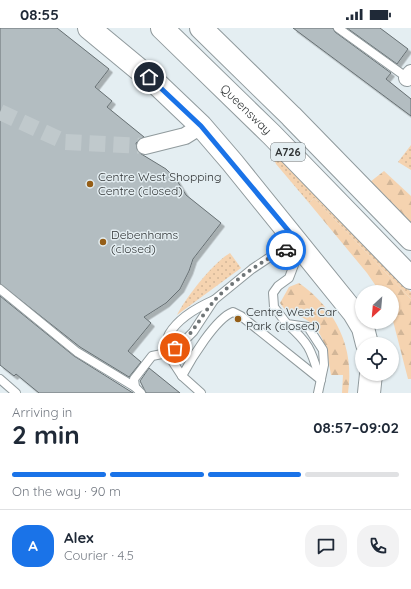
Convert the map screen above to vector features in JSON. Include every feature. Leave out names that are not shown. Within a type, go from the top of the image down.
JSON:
[{"type":"main road","points":[[89,28],[160,86],[201,126],[302,247],[354,313],[363,328],[365,337]]},
{"type":"main road","name":"Queensway","points":[[162,28],[272,135],[411,278]]},
{"type":"main road","name":"A726","points":[[201,28],[291,116],[411,239]]},
{"type":"main road","points":[[369,393],[370,381]]},
{"type":"street","points":[[145,146],[185,136],[201,126]]},
{"type":"lane","points":[[338,28],[410,77]]},
{"type":"lane","points":[[200,393],[182,376],[166,353],[168,335],[183,319],[202,305],[214,300],[252,269],[276,253],[302,247]]},
{"type":"lane","points":[[302,247],[289,278],[278,286],[273,293],[274,308],[287,324],[304,339],[312,351],[321,380]]},
{"type":"lane","points":[[0,289],[77,352],[138,390]]},
{"type":"lane","points":[[138,390],[134,379],[146,362],[152,356],[166,353],[183,342],[193,332],[214,300]]},
{"type":"lane","points":[[182,376],[191,357],[226,315],[233,312],[241,316],[321,380]]},
{"type":"lane","points":[[287,324],[308,327],[323,350],[324,365],[318,393]]},
{"type":"lane","points":[[0,379],[16,393]]},
{"type":"green space","points":[[411,145],[411,170],[398,162]]},
{"type":"green space","points":[[276,155],[280,155],[411,292],[411,299],[314,198],[309,203],[276,164],[274,159]]},
{"type":"green space","points":[[384,171],[411,196],[411,224],[370,182]]},
{"type":"green space","points":[[314,198],[398,285],[375,285],[309,203]]},
{"type":"green space","points":[[230,253],[241,268],[177,315],[200,281],[216,264]]},
{"type":"green space","points":[[299,283],[312,293],[323,305],[333,317],[340,331],[348,360],[348,393],[342,393],[343,375],[331,375],[324,343],[316,328],[310,322],[287,311],[280,303],[289,287]]},
{"type":"green space","points":[[399,287],[411,299],[411,379],[408,379],[399,344],[399,337],[397,337],[395,329],[399,329]]},
{"type":"building","name":"Centre West Shopping Centre (closed)","points":[[0,28],[57,28],[109,69],[95,87],[112,101],[107,107],[144,137],[136,143],[138,152],[166,169],[176,179],[186,195],[221,223],[193,259],[180,289],[166,303],[144,317],[151,323],[128,351],[141,362],[129,377],[80,347],[0,284]]},
{"type":"building","points":[[293,28],[333,28],[335,32],[391,73],[386,79],[411,99],[411,116]]},
{"type":"building","points":[[347,28],[380,28],[408,49],[397,64]]},
{"type":"building","points":[[0,296],[74,356],[133,393],[39,393],[16,374],[14,376],[0,365]]},
{"type":"building","points":[[149,368],[180,393],[146,393],[140,381]]},
{"type":"tunnel","points":[[0,112],[65,142],[145,146]]},
{"type":"way so far","points":[[175,348],[193,332],[214,300],[252,269],[276,253],[286,250]]},
{"type":"place","name":"Centre West Shopping Centre (closed)","points":[[90,184]]},
{"type":"place","name":"Debenhams (closed)","points":[[103,242]]},
{"type":"place","name":"Centre West Car Park (closed)","points":[[238,319]]},
{"type":"route","points":[[149,77],[201,126],[302,247],[286,250]]}]
